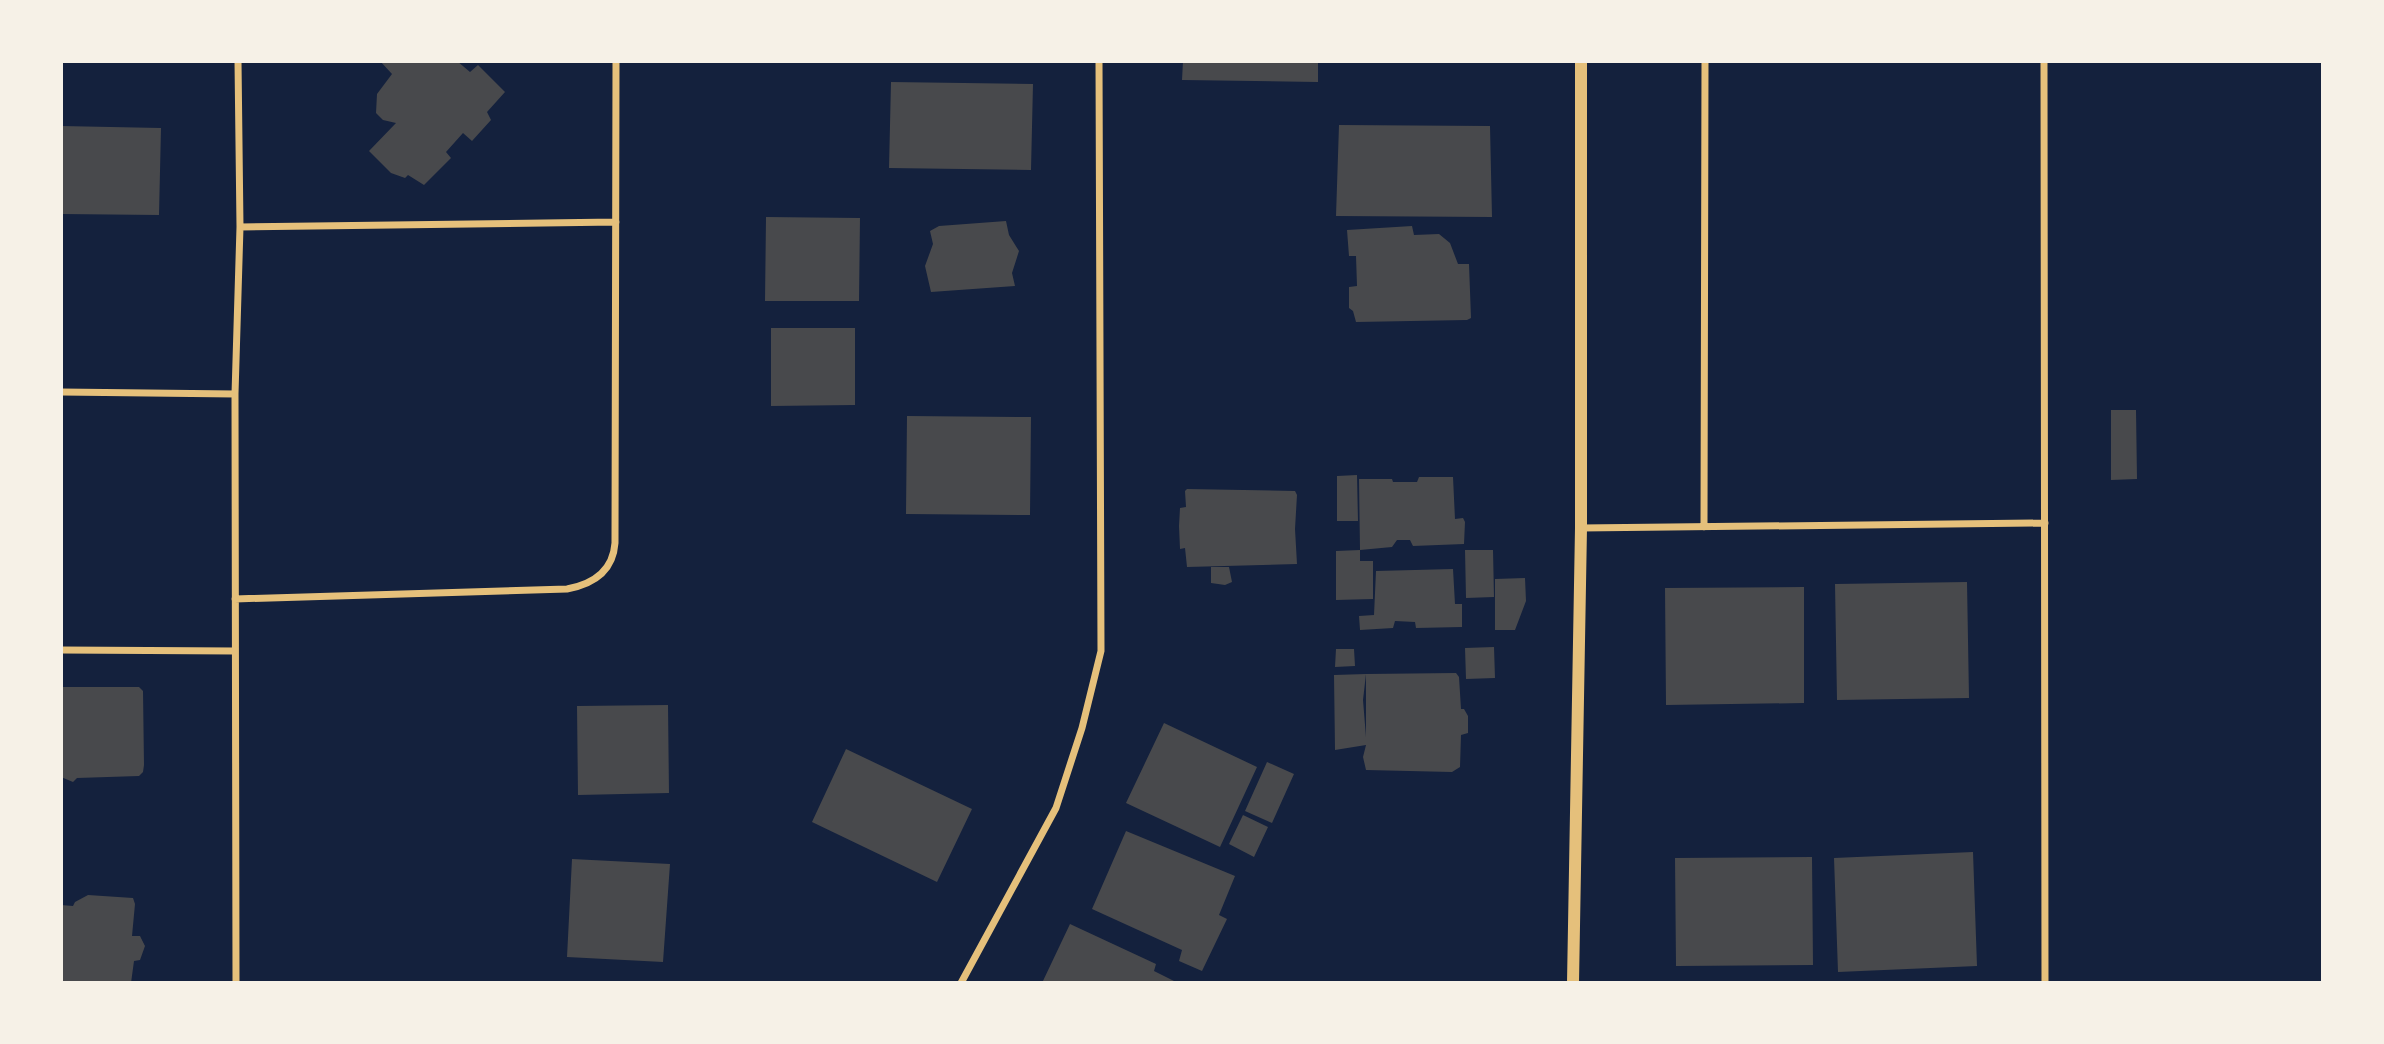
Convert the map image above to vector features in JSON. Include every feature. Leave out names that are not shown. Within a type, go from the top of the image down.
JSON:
[{"type":"street","points":[[236,983],[235,394],[240,227],[238,61]]},
{"type":"street","points":[[235,599],[567,589],[596,580],[607,568],[614,556],[615,543],[616,61]]},
{"type":"street","points":[[961,983],[1056,808],[1082,728],[1101,650],[1099,61]]},
{"type":"street","points":[[1573,983],[1581,528],[1581,61]]},
{"type":"street","points":[[1704,527],[1705,61]]},
{"type":"street","points":[[2044,61],[2045,983]]},
{"type":"street","points":[[240,227],[616,222]]},
{"type":"street","points":[[61,392],[235,394]]},
{"type":"street","points":[[1581,528],[2045,523]]},
{"type":"street","points":[[61,650],[235,651]]},
{"type":"building","points":[[380,61],[457,61],[470,72],[478,65],[505,92],[487,112],[491,120],[472,141],[463,133],[446,152],[451,158],[424,185],[408,175],[405,178],[391,173],[369,151],[396,123],[383,120],[376,113],[377,94],[392,74]]},
{"type":"building","points":[[1183,61],[1318,61],[1318,82],[1182,80]]},
{"type":"building","points":[[891,82],[1033,84],[1031,170],[889,168]]},
{"type":"building","points":[[1339,125],[1490,126],[1492,217],[1336,216]]},
{"type":"building","points":[[61,126],[161,128],[159,215],[61,214]]},
{"type":"building","points":[[766,217],[860,218],[859,301],[765,301]]},
{"type":"building","points":[[1006,221],[1009,235],[1019,251],[1012,273],[1015,286],[931,292],[925,266],[933,244],[930,231],[939,226]]},
{"type":"building","points":[[1412,226],[1414,235],[1439,234],[1450,243],[1458,264],[1469,264],[1471,318],[1356,322],[1353,311],[1349,308],[1349,287],[1357,286],[1356,256],[1349,256],[1347,230]]},
{"type":"building","points":[[771,328],[855,328],[855,405],[771,406]]},
{"type":"building","points":[[2111,410],[2136,410],[2137,479],[2111,480]]},
{"type":"building","points":[[907,416],[1031,417],[1030,515],[906,514]]},
{"type":"building","points":[[1357,475],[1358,521],[1337,521],[1337,476]]},
{"type":"building","points":[[1419,477],[1453,477],[1455,519],[1463,518],[1465,522],[1464,544],[1413,546],[1410,540],[1397,540],[1392,547],[1360,550],[1359,479],[1417,482]]},
{"type":"building","points":[[1187,489],[1295,491],[1297,564],[1187,567],[1185,548],[1180,549],[1179,526],[1180,508],[1186,507]]},
{"type":"building","points":[[1360,550],[1360,561],[1373,561],[1373,599],[1336,600],[1336,551]]},
{"type":"building","points":[[1465,550],[1493,550],[1494,597],[1466,598]]},
{"type":"building","points":[[1211,567],[1229,567],[1232,582],[1225,585],[1211,583]]},
{"type":"building","points":[[1453,569],[1455,604],[1462,604],[1462,627],[1416,628],[1415,622],[1395,621],[1393,628],[1360,630],[1359,616],[1374,615],[1376,571]]},
{"type":"building","points":[[1525,578],[1526,601],[1515,630],[1495,630],[1495,579]]},
{"type":"building","points":[[1967,582],[1969,698],[1837,700],[1835,584]]},
{"type":"building","points":[[1804,587],[1804,703],[1666,705],[1665,588]]},
{"type":"building","points":[[1494,647],[1495,678],[1466,679],[1465,648]]},
{"type":"building","points":[[1336,649],[1354,649],[1355,666],[1335,667]]},
{"type":"building","points":[[1456,673],[1459,677],[1461,709],[1464,709],[1468,716],[1468,733],[1461,735],[1460,767],[1452,772],[1366,770],[1363,757],[1366,745],[1335,750],[1334,675],[1366,674]],"holes":[[[1366,674],[1366,737],[1363,700]]]},
{"type":"building","points":[[61,687],[139,687],[143,691],[144,765],[139,776],[77,778],[73,782],[61,777]]},
{"type":"building","points":[[668,705],[669,793],[578,795],[577,706]]},
{"type":"building","points":[[1164,723],[1257,767],[1220,847],[1126,803]]},
{"type":"building","points":[[846,749],[972,809],[937,882],[812,822]]},
{"type":"building","points":[[1267,762],[1294,774],[1272,823],[1245,811]]},
{"type":"building","points":[[1243,815],[1268,827],[1254,857],[1229,844]]},
{"type":"building","points":[[1126,831],[1235,876],[1219,915],[1227,919],[1202,971],[1179,961],[1182,950],[1092,909]]},
{"type":"building","points":[[1973,852],[1977,966],[1838,972],[1834,858]]},
{"type":"building","points":[[1812,857],[1813,965],[1676,966],[1675,858]]},
{"type":"building","points":[[572,859],[670,864],[663,962],[567,957]]},
{"type":"building","points":[[88,895],[133,898],[135,904],[132,936],[140,936],[145,946],[140,960],[134,961],[131,983],[61,983],[61,905],[73,906]]},
{"type":"building","points":[[1070,924],[1156,964],[1154,971],[1178,983],[1042,983]]}]
